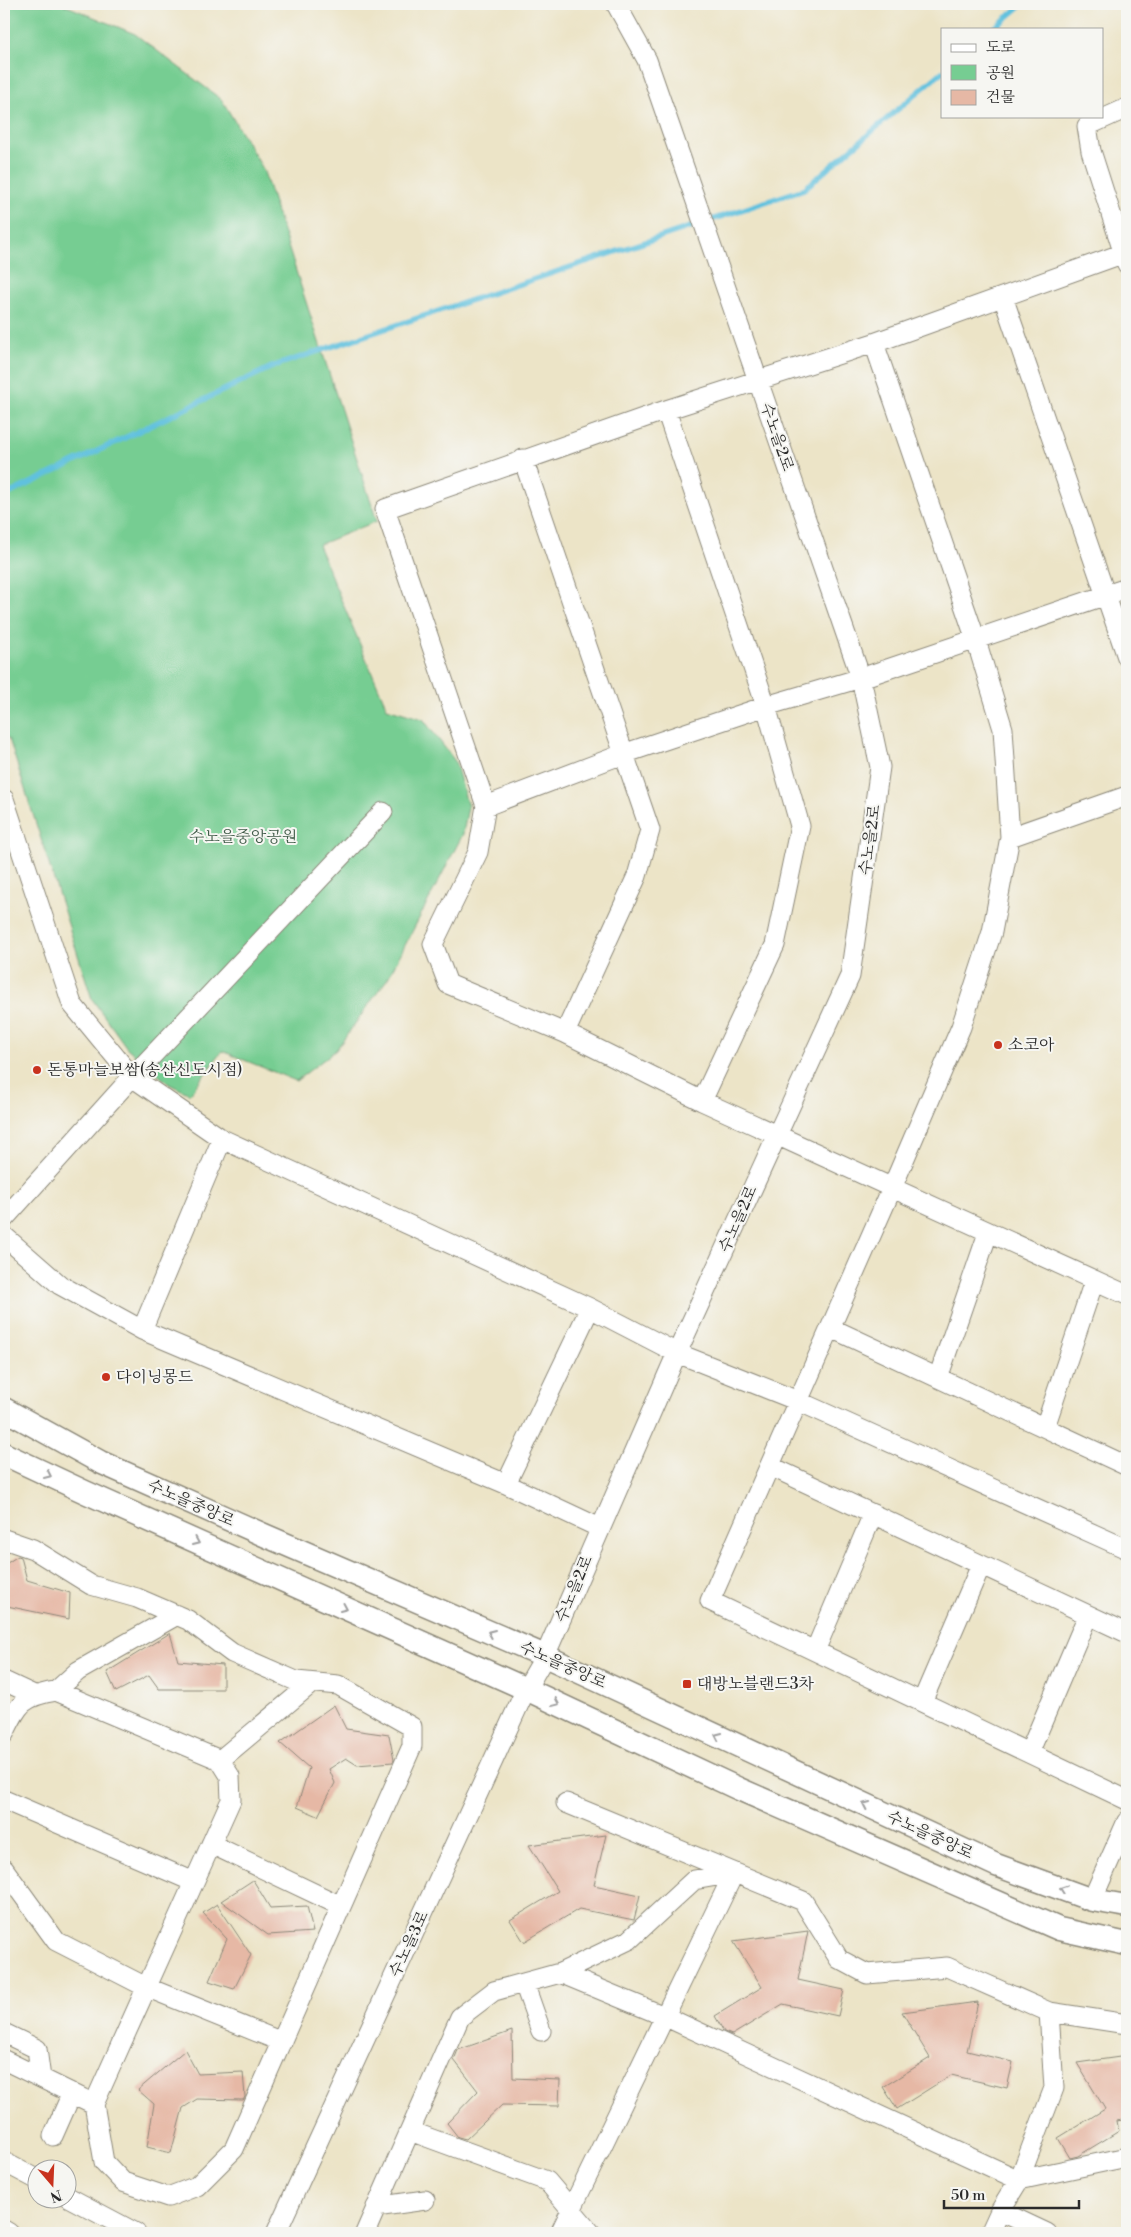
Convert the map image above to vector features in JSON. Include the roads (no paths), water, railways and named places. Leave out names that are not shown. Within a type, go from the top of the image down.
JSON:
[{"type":"main road","name":"수노을중앙로","points":[[4,1409],[100,1462],[545,1656],[996,1865],[1092,1900],[1127,1906]]},
{"type":"main road","name":"수노을중앙로","points":[[4,1454],[526,1689],[739,1789],[1059,1929],[1127,1944]]},
{"type":"street","name":"수노을2로","points":[[545,1656],[677,1353],[850,976],[880,767],[861,678],[647,60],[616,4]]},
{"type":"street","points":[[1127,108],[1087,126],[1091,151],[1126,257],[1003,297],[874,343],[666,410],[385,508],[486,806],[478,852],[432,944],[448,984],[565,1033],[702,1101],[1127,1295]]},
{"type":"street","points":[[1003,297],[1127,657]]},
{"type":"street","points":[[874,343],[976,640],[1004,730],[1010,837],[992,932],[960,1027],[892,1188],[710,1601],[1127,1800]]},
{"type":"street","points":[[666,410],[766,706],[800,826],[775,945],[702,1101]]},
{"type":"street","points":[[523,459],[650,830],[637,876],[565,1033]]},
{"type":"street","points":[[486,806],[623,754],[766,706],[861,678],[1127,588]]},
{"type":"street","points":[[1010,837],[1127,796]]},
{"type":"street","points":[[4,799],[72,1004],[132,1077],[222,1139],[590,1308],[677,1353],[798,1401],[1127,1549]]},
{"type":"street","points":[[4,1219],[132,1077],[383,812]]},
{"type":"street","points":[[142,1330],[222,1139]]},
{"type":"street","points":[[938,1378],[988,1233]]},
{"type":"street","points":[[4,1236],[60,1286],[142,1330],[506,1484],[600,1528]]},
{"type":"street","points":[[1044,1427],[1094,1280]]},
{"type":"street","points":[[506,1484],[590,1308]]},
{"type":"street","points":[[831,1328],[1127,1466]]},
{"type":"street","points":[[770,1466],[1127,1633]]},
{"type":"street","points":[[815,1651],[873,1514]]},
{"type":"street","points":[[4,1539],[33,1549],[91,1585],[136,1598],[188,1620],[232,1653],[296,1681],[338,1685],[412,1727],[412,1746],[234,2150],[198,2186],[168,2197],[123,2182],[104,2162],[94,2104],[231,1800],[230,1776],[220,1760],[56,1691],[34,1694],[4,1681]]},
{"type":"street","points":[[922,1702],[981,1565]]},
{"type":"street","points":[[56,1691],[78,1671],[176,1615]]},
{"type":"street","points":[[1029,1753],[1088,1615]]},
{"type":"street","name":"수노을3로","points":[[276,2233],[526,1689],[545,1656]]},
{"type":"street","points":[[220,1760],[312,1683]]},
{"type":"street","points":[[4,1734],[15,1710],[34,1694]]},
{"type":"street","points":[[4,1800],[194,1882]]},
{"type":"street","points":[[566,1803],[803,1901],[839,1959],[867,1974],[947,1967],[1049,2012],[1127,2024]]},
{"type":"street","points":[[1092,1900],[1127,1821]]},
{"type":"street","points":[[211,1844],[341,1906]]},
{"type":"street","points":[[4,1869],[56,1941],[146,1987],[282,2042]]},
{"type":"street","points":[[365,2233],[460,2017],[494,1991],[560,1973],[629,1940],[694,1880],[734,1873]]},
{"type":"street","points":[[560,2233],[734,1873]]},
{"type":"street","points":[[560,1973],[664,2016],[1019,2180],[1127,2157]]},
{"type":"street","points":[[524,1983],[541,2031]]},
{"type":"street","points":[[990,2233],[1000,2211],[1019,2180],[1054,2088],[1049,2012]]},
{"type":"street","points":[[4,2033],[37,2049],[41,2078]]},
{"type":"street","points":[[4,2060],[94,2104]]},
{"type":"street","points":[[53,2136],[72,2093]]},
{"type":"street","points":[[410,2131],[547,2181],[591,2233]]},
{"type":"street","points":[[4,2162],[28,2175]]},
{"type":"street","points":[[376,2207],[425,2200]]},
{"type":"street","points":[[78,2202],[136,2233]]},
{"type":"street","points":[[1000,2211],[1047,2233]]},
{"type":"street","points":[[4,2230],[9,2233]]},
{"type":"waterway","points":[[994,28],[1023,4]]},
{"type":"waterway","points":[[4,496],[274,366],[804,189],[941,73]]},
{"type":"place","name":"소코아","points":[[998,1045]]},
{"type":"place","name":"돈통마늘보쌈(송산신도시점)","points":[[37,1070]]},
{"type":"place","name":"다이닝몽드","points":[[106,1377]]},
{"type":"place","name":"대방노블랜드3차","points":[[687,1684]]},
{"type":"park label","name":"수노을중앙공원","points":[[243,837]]}]
